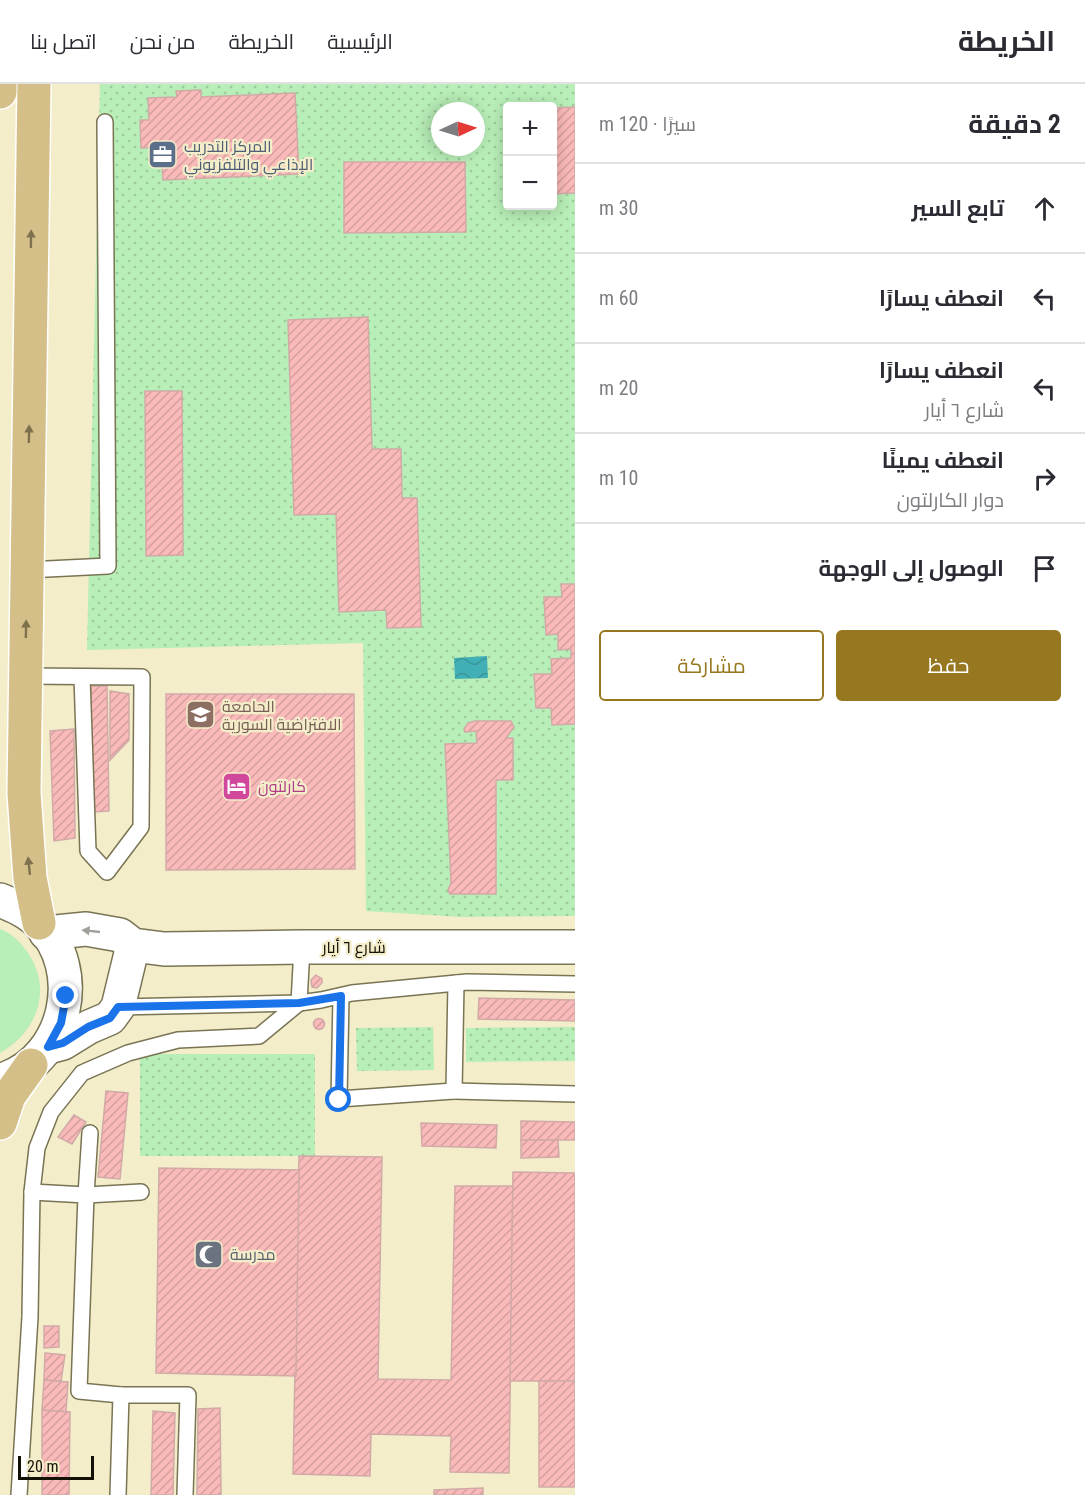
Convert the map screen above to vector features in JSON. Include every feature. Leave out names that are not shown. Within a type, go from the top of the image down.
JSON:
[{"type":"main road","points":[[0,84],[0,92]]},
{"type":"main road","points":[[34,84],[24,793],[25,836],[30,878],[43,928]]},
{"type":"main road","points":[[0,900],[19,908],[43,928],[54,942],[64,968],[66,996],[61,1023],[9,1096],[0,1123]]},
{"type":"main road","name":"شارع ٦ أيار","points":[[43,928],[86,929],[120,935],[133,945],[164,949],[302,946],[575,947]]},
{"type":"main road","points":[[0,1080],[13,1076],[39,1056],[88,1027],[110,1018],[118,1007],[133,945]]},
{"type":"lane","points":[[27,570],[108,566],[105,122]]},
{"type":"lane","points":[[25,676],[142,677],[141,827],[107,872],[88,851],[82,677]]},
{"type":"lane","points":[[20,1495],[30,1317],[32,1192],[37,1148],[51,1112],[82,1073],[128,1053],[178,1040],[259,1036],[299,1003],[302,946]]},
{"type":"lane","points":[[118,1007],[299,1003],[352,993],[456,983],[575,984]]},
{"type":"lane","points":[[454,1091],[456,983]]},
{"type":"lane","points":[[341,996],[339,1100],[454,1091],[575,1094]]},
{"type":"lane","points":[[90,1133],[79,1391],[122,1395],[188,1395],[185,1495]]},
{"type":"lane","points":[[32,1192],[86,1195],[141,1192]]},
{"type":"lane","points":[[118,1495],[122,1395]]},
{"type":"green space","points":[[100,84],[575,84],[575,916],[461,917],[366,911],[363,643],[87,650]]},
{"type":"green space","points":[[0,929],[16,939],[28,953],[39,981],[40,995],[32,1022],[24,1034],[0,1053]]},
{"type":"green space","points":[[433,1027],[434,1070],[357,1071],[356,1028]]},
{"type":"green space","points":[[575,1027],[575,1061],[466,1062],[466,1028]]},
{"type":"green space","points":[[140,1054],[315,1054],[315,1156],[140,1156]]},
{"type":"water","points":[[487,656],[488,678],[455,679],[454,658]]},
{"type":"building","points":[[201,90],[201,97],[295,93],[299,174],[163,180],[161,147],[141,148],[140,120],[149,120],[148,98],[177,97],[176,91]]},
{"type":"building","points":[[575,107],[575,193],[557,194],[557,108]]},
{"type":"building","points":[[344,162],[465,162],[466,232],[344,233]]},
{"type":"building","points":[[368,317],[372,449],[401,449],[402,498],[417,498],[421,627],[387,628],[386,610],[339,612],[336,514],[294,515],[288,320]]},
{"type":"building","points":[[145,391],[182,391],[183,555],[146,556]]},
{"type":"building","points":[[561,584],[575,584],[575,724],[552,725],[551,708],[536,708],[534,674],[552,674],[551,659],[571,658],[571,649],[558,650],[558,634],[546,635],[544,597],[562,597]]},
{"type":"building","points":[[91,686],[107,686],[109,811],[92,812]]},
{"type":"building","points":[[110,691],[129,694],[129,740],[110,760]]},
{"type":"building","points":[[166,694],[354,694],[355,869],[166,870]]},
{"type":"building","points":[[511,721],[514,727],[506,738],[513,738],[513,780],[496,780],[496,894],[450,894],[448,890],[451,883],[445,744],[477,743],[476,731],[465,732],[464,729],[468,723]]},
{"type":"building","points":[[74,729],[75,838],[54,841],[50,731]]},
{"type":"building","points":[[316,975],[322,979],[322,983],[317,988],[312,987],[311,980]]},
{"type":"building","points":[[479,998],[575,1000],[575,1021],[478,1019]]},
{"type":"building","points":[[319,1019],[323,1020],[323,1028],[319,1029],[315,1028],[314,1024],[315,1020]]},
{"type":"building","points":[[106,1091],[128,1093],[120,1179],[98,1177]]},
{"type":"building","points":[[74,1115],[86,1122],[72,1144],[58,1137]]},
{"type":"building","points":[[521,1121],[575,1122],[575,1140],[521,1140]]},
{"type":"building","points":[[421,1123],[497,1125],[496,1148],[422,1146]]},
{"type":"building","points":[[521,1140],[558,1140],[559,1157],[521,1158]]},
{"type":"building","points":[[299,1156],[382,1157],[378,1379],[451,1380],[455,1186],[513,1186],[509,1473],[450,1472],[451,1436],[371,1434],[370,1476],[293,1474]]},
{"type":"building","points":[[159,1168],[299,1170],[296,1376],[156,1373]]},
{"type":"building","points":[[513,1172],[575,1173],[575,1381],[510,1381]]},
{"type":"building","points":[[44,1326],[59,1326],[59,1347],[44,1348]]},
{"type":"building","points":[[45,1353],[65,1355],[61,1381],[44,1380]]},
{"type":"building","points":[[44,1380],[68,1382],[66,1412],[42,1410]]},
{"type":"building","points":[[539,1381],[575,1381],[575,1487],[539,1487]]},
{"type":"building","points":[[220,1408],[221,1495],[197,1495],[198,1409]]},
{"type":"building","points":[[42,1410],[70,1412],[69,1495],[42,1495]]},
{"type":"building","points":[[153,1411],[175,1413],[173,1495],[151,1495]]},
{"type":"building","points":[[483,1488],[483,1495],[434,1495],[434,1490]]},
{"type":"place","name":"المركز التدريب الإذاعي والتلفزيوني","points":[[163,155]]},
{"type":"place","name":"الحامعة الافتراضية السورية","points":[[201,715]]},
{"type":"place","name":"كارلتون","points":[[237,786]]},
{"type":"place","name":"مدرسة","points":[[209,1254]]},
{"type":"route","points":[[66,996],[61,1023],[48,1047],[63,1043],[88,1027],[110,1018],[118,1007],[299,1003],[341,996],[339,1100]]}]
